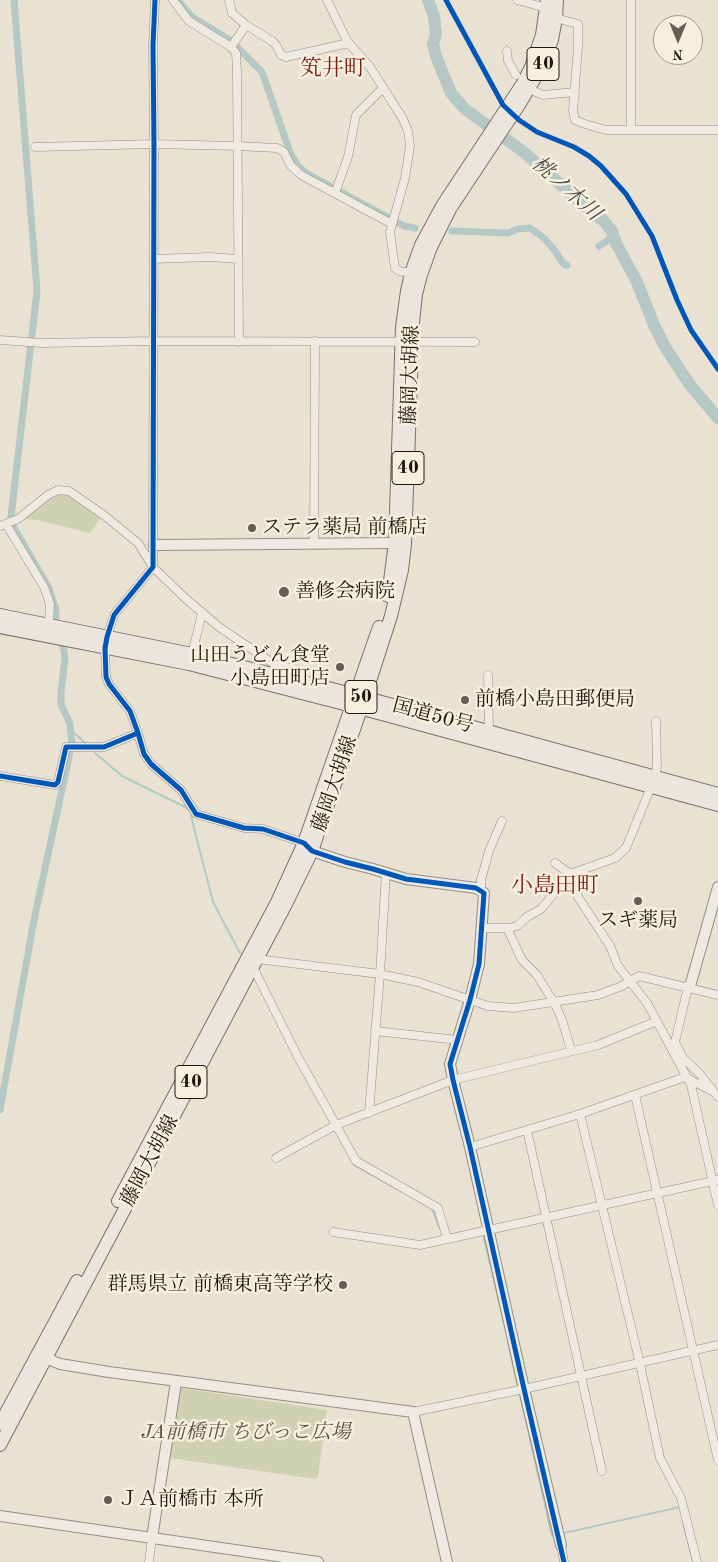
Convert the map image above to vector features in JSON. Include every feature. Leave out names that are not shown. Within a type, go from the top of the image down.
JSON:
[{"type":"main road","name":"藤岡大胡線","points":[[0,1424],[42,1356],[285,906],[391,616],[402,570],[405,544],[407,342],[404,307],[416,256],[431,225],[468,174],[515,102],[537,77],[552,40],[557,0]]},
{"type":"main road","name":"藤岡大胡線","points":[[515,102],[538,48],[544,24],[546,4]]},
{"type":"main road","name":"藤岡大胡線","points":[[358,702],[388,598],[395,543],[407,342],[416,294],[427,257],[468,174]]},
{"type":"main road","name":"国道50号","points":[[0,615],[49,625],[189,664],[489,731],[654,782],[718,804]]},
{"type":"main road","name":"国道50号","points":[[0,627],[192,654],[358,702],[654,782],[718,794]]},
{"type":"main road","name":"藤岡大胡線","points":[[0,1446],[42,1356],[277,902],[308,847]]},
{"type":"street","points":[[154,0],[154,567],[114,615],[106,642],[106,677],[109,684],[130,711],[144,754],[151,764],[181,790],[196,814],[244,828],[263,829],[345,862],[406,879],[476,888],[484,893],[479,964],[450,1064],[564,1562]]},
{"type":"street","points":[[173,0],[189,21],[232,45],[236,53],[238,72],[238,342]]},
{"type":"street","points":[[229,0],[232,14],[276,44],[281,55],[286,57],[349,43]]},
{"type":"street","points":[[327,0],[349,43],[370,67],[403,118],[408,131],[410,141],[405,178],[390,232],[395,268],[399,271],[411,273]]},
{"type":"street","points":[[517,0],[546,4],[556,18],[578,24],[573,111],[576,120],[606,130],[718,130]]},
{"type":"street","points":[[631,0],[631,130]]},
{"type":"street","points":[[232,45],[246,25]]},
{"type":"street","points":[[507,51],[508,61],[516,76]]},
{"type":"street","points":[[336,190],[348,157],[356,115],[383,88]]},
{"type":"street","points":[[536,92],[543,95],[575,92]]},
{"type":"street","points":[[35,147],[154,145],[278,148],[284,152],[291,166],[300,175],[336,190],[392,224]]},
{"type":"street","points":[[154,259],[210,257],[238,259]]},
{"type":"street","points":[[0,340],[42,343],[154,341],[475,342]]},
{"type":"street","points":[[314,341],[314,544]]},
{"type":"street","points":[[49,625],[50,604],[44,587],[3,525],[18,519],[48,495],[58,490],[69,491],[105,516],[138,543],[154,567],[218,627],[274,664],[298,670]]},
{"type":"street","points":[[154,544],[395,543]]},
{"type":"street","points":[[192,654],[202,613]]},
{"type":"street","points":[[488,676],[489,731]]},
{"type":"street","points":[[481,928],[517,926],[527,917],[541,909],[570,874],[615,858],[626,848],[654,782],[657,766],[656,721]]},
{"type":"street","points":[[0,776],[55,785],[58,782],[66,747],[104,747],[138,733]]},
{"type":"street","points":[[481,891],[481,880],[489,850],[502,821]]},
{"type":"street","points":[[555,863],[570,874],[578,896],[610,946],[618,966],[647,1003],[690,1086],[715,1180],[718,1205]]},
{"type":"street","points":[[369,1113],[386,873]]},
{"type":"street","points":[[716,1095],[699,1073],[683,1058],[675,1042],[688,987],[718,888]]},
{"type":"street","points":[[507,928],[522,960],[537,975],[556,1006],[571,1050]]},
{"type":"street","points":[[447,1238],[438,1208],[356,1161],[298,1057],[255,963],[380,974],[433,987],[488,1006],[514,1008],[598,995],[622,986],[640,976],[718,996]]},
{"type":"street","points":[[276,1158],[336,1126],[453,1080],[598,1044],[657,1021]]},
{"type":"street","points":[[375,1031],[458,1040]]},
{"type":"street","points":[[470,1147],[580,1114],[685,1077],[716,1095]]},
{"type":"street","points":[[635,1095],[718,1460]]},
{"type":"street","points":[[580,1114],[640,1364],[660,1458],[681,1498],[697,1562]]},
{"type":"street","points":[[526,1130],[602,1471]]},
{"type":"street","points":[[333,1232],[420,1245],[715,1180]]},
{"type":"street","points":[[42,1356],[60,1364],[176,1382],[413,1412],[581,1377],[718,1345]]},
{"type":"street","points":[[149,1562],[176,1382]]},
{"type":"street","points":[[413,1412],[447,1562]]},
{"type":"street","points":[[0,1516],[312,1562]]},
{"type":"green space","points":[[57,493],[69,495],[101,517],[90,533],[37,520],[23,519]]},
{"type":"green space","name":"JA前橋市 ちびっこ広場","points":[[182,1388],[327,1410],[318,1477],[315,1479],[170,1458]]},
{"type":"waterway","points":[[14,0],[37,291],[11,517],[13,526],[49,588],[56,610],[56,618]]},
{"type":"waterway","points":[[178,0],[192,17],[230,40],[262,72],[291,155],[299,167],[306,173],[404,226],[415,228]]},
{"type":"waterway","name":"桃ノ木川","points":[[428,0],[434,16],[436,34],[433,44],[451,93],[465,109],[525,153],[603,220],[612,231],[616,243],[637,282],[665,347],[690,385],[718,418]]},
{"type":"waterway","points":[[452,231],[508,233],[518,229],[530,228],[544,238],[562,262],[567,265]]},
{"type":"waterway","points":[[599,246],[613,237]]},
{"type":"waterway","points":[[63,646],[65,658],[61,704],[70,724],[72,743]]},
{"type":"waterway","points":[[71,730],[85,743]]},
{"type":"waterway","points":[[0,1110],[34,920],[70,752]]},
{"type":"waterway","points":[[95,753],[122,776],[189,809]]},
{"type":"waterway","points":[[191,816],[213,902],[240,953]]},
{"type":"waterway","points":[[353,1162],[354,1165],[397,1189]]},
{"type":"waterway","points":[[432,1209],[440,1229]]},
{"type":"waterway","points":[[482,1234],[504,1323]]},
{"type":"waterway","points":[[508,1342],[517,1383]]},
{"type":"waterway","points":[[520,1395],[552,1536]]},
{"type":"waterway","points":[[564,1533],[680,1507],[680,1509]]},
{"type":"waterway","points":[[683,1523],[693,1562]]},
{"type":"cycle path","points":[[0,776],[55,785],[58,782],[66,747],[104,747],[138,733],[130,711],[109,684],[106,677],[105,648],[114,615],[153,567],[153,45],[155,0]]},
{"type":"cycle path","points":[[446,0],[503,105],[519,120],[537,132],[574,147],[589,156],[601,166],[626,194],[652,236],[691,330],[718,369]]},
{"type":"cycle path","points":[[138,733],[144,754],[151,764],[181,790],[196,814],[244,828],[263,829],[304,843],[312,851],[406,879],[476,888],[484,893],[479,964],[450,1064],[564,1562]]},
{"type":"place","name":"ステラ薬局 前橋店","points":[[252,528]]},
{"type":"place","name":"善修会病院","points":[[284,592]]},
{"type":"place","name":"山田うどん食堂 小島田町店","points":[[340,667]]},
{"type":"place","name":"前橋小島田郵便局","points":[[465,700]]},
{"type":"place","name":"スギ薬局","points":[[638,901]]},
{"type":"place","name":"群馬県立 前橋東高等学校","points":[[343,1285]]},
{"type":"place","name":"ＪＡ前橋市 本所","points":[[108,1500]]},
{"type":"district","name":"笂井町","points":[[333,69]]},
{"type":"district","name":"小島田町","points":[[555,886]]}]
